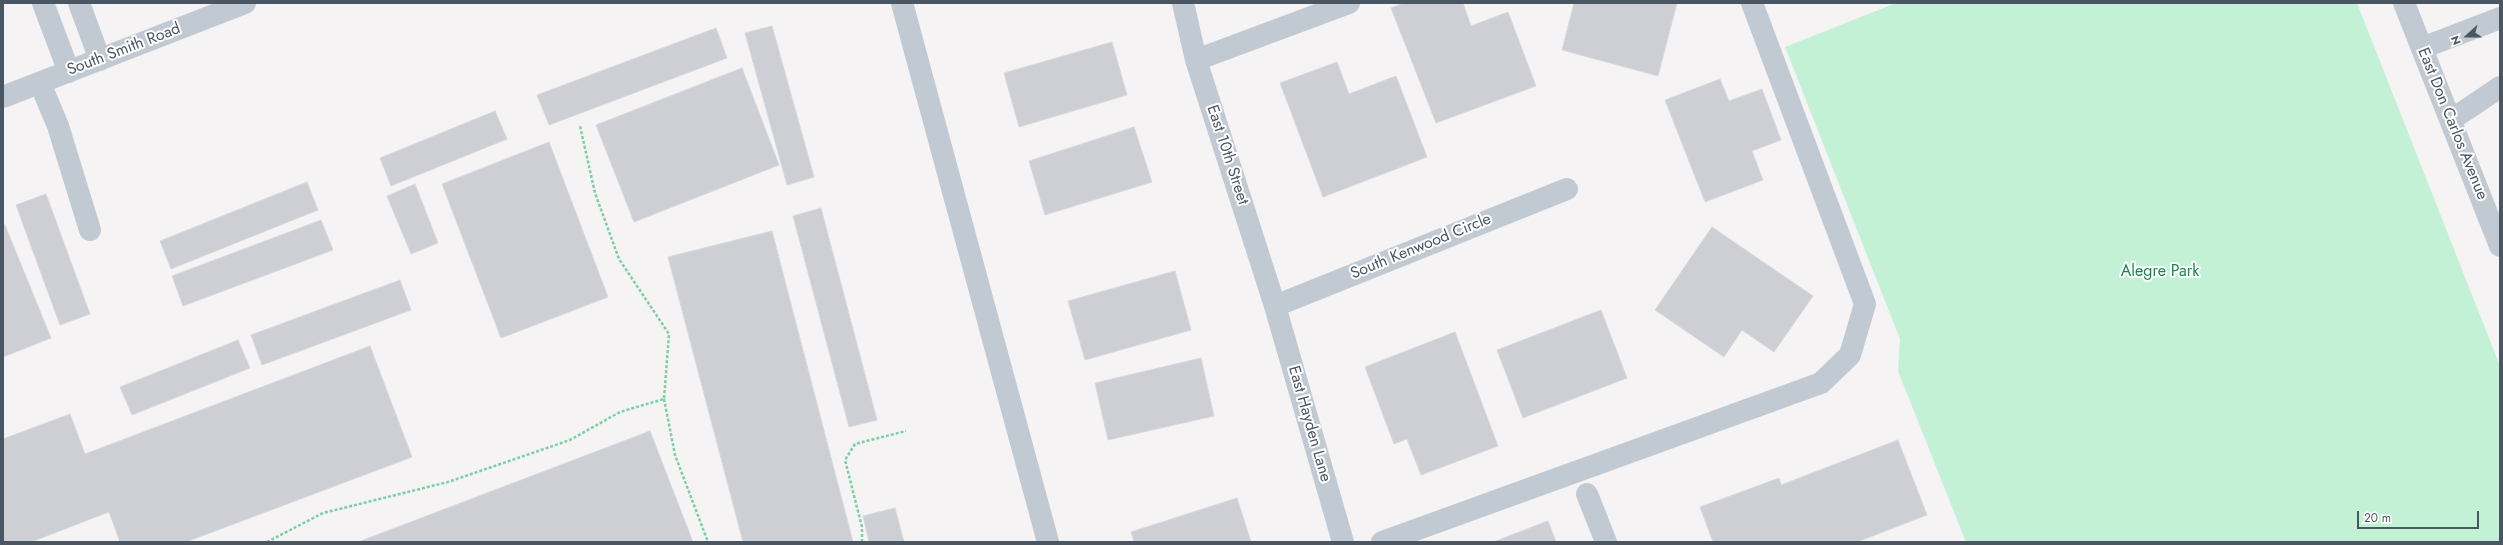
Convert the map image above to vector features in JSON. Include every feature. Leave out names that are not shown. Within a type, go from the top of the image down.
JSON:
[{"type":"street","points":[[42,3],[69,72]]},
{"type":"street","points":[[79,3],[100,60]]},
{"type":"street","name":"South Smith Road","points":[[3,97],[245,3]]},
{"type":"street","points":[[902,3],[1048,542]]},
{"type":"street","name":"East 10th Street","points":[[1183,3],[1196,60],[1275,306]]},
{"type":"street","points":[[1196,60],[1349,3]]},
{"type":"street","points":[[1382,542],[1821,383],[1850,355],[1865,304],[1752,3]]},
{"type":"street","name":"East Don Carlos Avenue","points":[[2404,3],[2500,246]]},
{"type":"street","points":[[2422,48],[2500,18]]},
{"type":"street","points":[[40,83],[58,126],[76,178],[90,230]]},
{"type":"street","points":[[2451,120],[2500,87]]},
{"type":"street","name":"South Kenwood Circle","points":[[1275,306],[1567,189]]},
{"type":"street","name":"East Hayden Lane","points":[[1275,306],[1343,542]]},
{"type":"street","points":[[1587,494],[1606,542]]},
{"type":"path","points":[[580,126],[595,193],[619,259],[669,334],[664,399],[675,455],[708,542]]},
{"type":"path","points":[[267,542],[323,513],[448,482],[570,440],[620,412],[664,399]]},
{"type":"path","points":[[862,542],[862,527],[845,460],[855,444],[906,431]]},
{"type":"green space","name":"Alegre Park","points":[[1896,3],[2357,3],[2500,366],[2500,542],[1966,542],[1898,371],[1900,339],[1785,47]]},
{"type":"building","points":[[1404,3],[1463,3],[1471,26],[1508,12],[1536,86],[1436,123],[1391,8]]},
{"type":"building","points":[[1574,3],[1677,3],[1658,76],[1562,50]]},
{"type":"building","points":[[772,26],[814,177],[787,185],[745,33]]},
{"type":"building","points":[[716,28],[727,58],[549,125],[537,95]]},
{"type":"building","points":[[1112,42],[1127,95],[1019,127],[1004,73]]},
{"type":"building","points":[[1337,62],[1349,94],[1396,76],[1427,157],[1323,197],[1280,83]]},
{"type":"building","points":[[742,68],[779,165],[634,222],[596,125]]},
{"type":"building","points":[[1720,79],[1729,101],[1762,89],[1781,140],[1752,151],[1763,180],[1705,202],[1665,100]]},
{"type":"building","points":[[495,111],[507,139],[391,186],[380,158]]},
{"type":"building","points":[[1134,127],[1152,182],[1045,215],[1029,161]]},
{"type":"building","points":[[549,142],[608,297],[501,338],[442,184]]},
{"type":"building","points":[[307,182],[318,210],[171,269],[160,241]]},
{"type":"building","points":[[415,184],[438,243],[411,254],[387,196]]},
{"type":"building","points":[[46,194],[90,314],[60,325],[16,205]]},
{"type":"building","points":[[821,208],[877,420],[849,427],[793,216]]},
{"type":"building","points":[[321,220],[333,250],[183,306],[172,276]]},
{"type":"building","points":[[5,225],[51,338],[3,357],[3,226]]},
{"type":"building","points":[[1712,227],[1813,296],[1774,352],[1742,330],[1724,357],[1655,310]]},
{"type":"building","points":[[772,231],[853,542],[743,542],[668,257]]},
{"type":"building","points":[[1175,271],[1191,330],[1085,360],[1068,301]]},
{"type":"building","points":[[400,280],[411,310],[262,365],[251,335]]},
{"type":"building","points":[[1601,310],[1627,378],[1523,418],[1497,350]]},
{"type":"building","points":[[1455,332],[1498,446],[1421,475],[1407,439],[1394,444],[1365,367]]},
{"type":"building","points":[[238,340],[250,368],[132,415],[120,387]]},
{"type":"building","points":[[370,346],[412,457],[186,542],[120,542],[109,512],[31,542],[3,542],[3,439],[70,414],[85,454]]},
{"type":"building","points":[[1201,358],[1214,416],[1108,440],[1095,383]]},
{"type":"building","points":[[650,431],[693,542],[358,542]]},
{"type":"building","points":[[1898,440],[1927,515],[1857,542],[1713,542],[1700,507],[1779,478],[1781,485]]},
{"type":"building","points":[[1237,498],[1251,542],[1134,542],[1131,532]]},
{"type":"building","points":[[895,508],[904,542],[869,542],[863,516]]},
{"type":"building","points":[[1548,521],[1556,542],[1493,542]]}]
